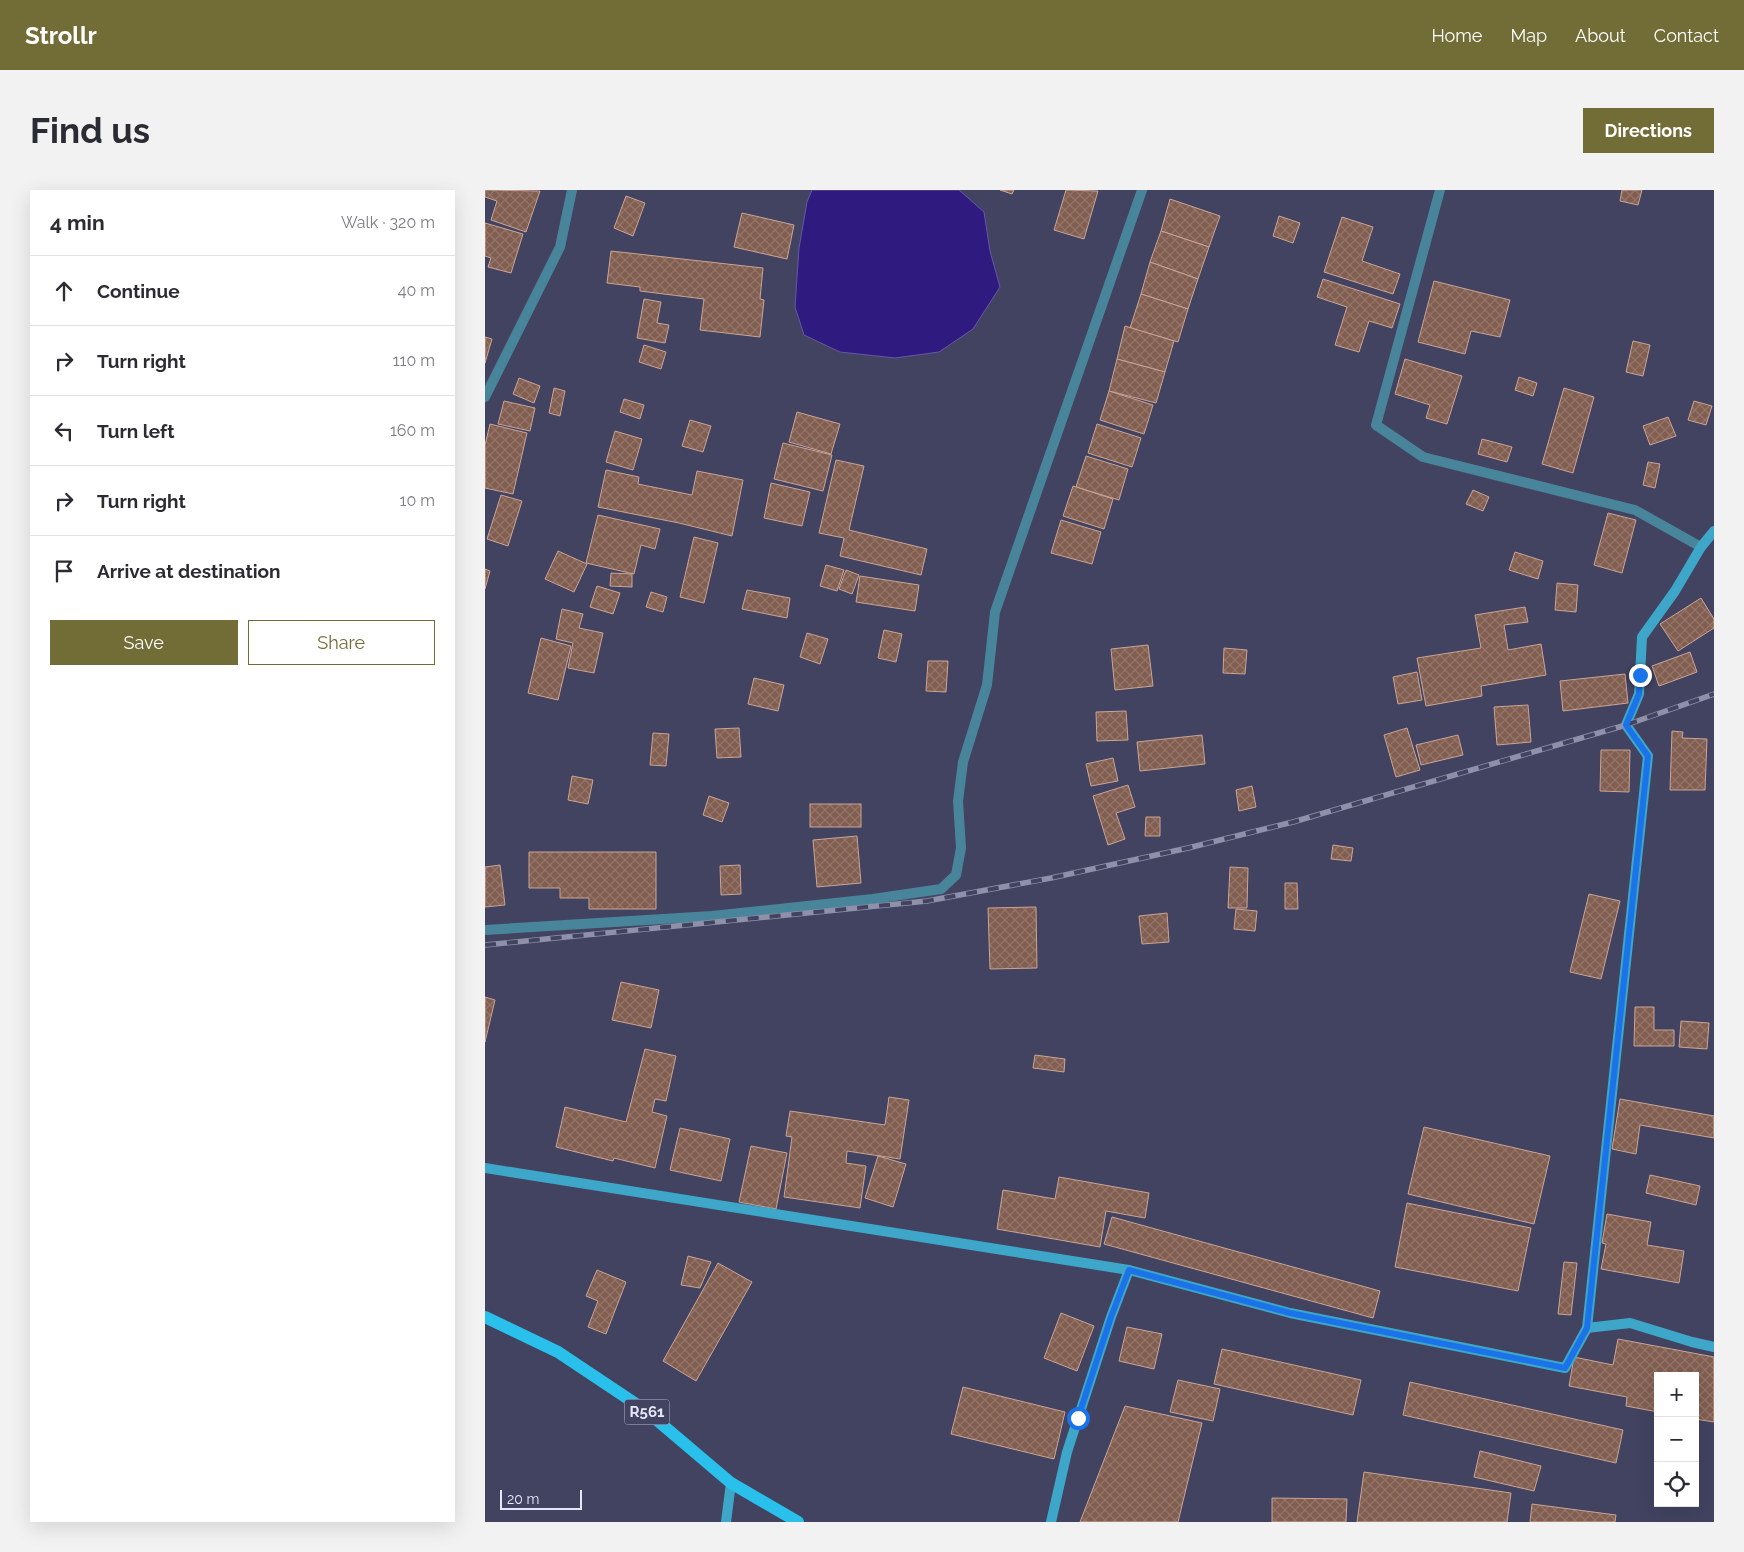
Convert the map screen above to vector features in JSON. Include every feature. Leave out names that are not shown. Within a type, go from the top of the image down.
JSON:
[{"type":"main road","name":"R561","points":[[485,1317],[558,1352],[645,1410],[731,1483],[798,1522]]},
{"type":"street","points":[[485,397],[560,247],[572,190]]},
{"type":"street","points":[[485,930],[712,916],[873,899],[941,889],[956,875],[961,848],[958,801],[963,762],[987,685],[995,612],[1142,190]]},
{"type":"street","points":[[1440,190],[1376,425],[1423,457],[1635,510],[1701,547]]},
{"type":"street","points":[[485,1168],[1129,1270],[1290,1313],[1565,1368],[1587,1328],[1648,756],[1626,725],[1639,694],[1642,637],[1675,591],[1701,547],[1714,531]]},
{"type":"street","points":[[1051,1522],[1067,1452],[1111,1317],[1129,1270]]},
{"type":"street","points":[[1587,1328],[1630,1323],[1714,1347]]},
{"type":"street","points":[[726,1522],[731,1483]]},
{"type":"shaded area","points":[[812,190],[959,190],[984,212],[990,251],[1000,287],[973,329],[939,352],[895,358],[840,352],[804,335],[795,307],[799,248],[807,202]]},
{"type":"building","points":[[485,190],[540,191],[526,232],[491,220],[497,201],[485,197]]},
{"type":"building","points":[[1000,190],[1014,190],[1012,194]]},
{"type":"building","points":[[1066,190],[1098,191],[1084,239],[1054,230]]},
{"type":"building","points":[[1622,190],[1642,190],[1638,205],[1620,201]]},
{"type":"building","points":[[626,196],[645,203],[633,236],[614,228]]},
{"type":"building","points":[[1170,199],[1220,216],[1209,247],[1161,231]]},
{"type":"building","points":[[742,213],[794,225],[787,259],[734,247]]},
{"type":"building","points":[[1279,216],[1300,223],[1293,243],[1273,236]]},
{"type":"building","points":[[1342,217],[1373,227],[1362,261],[1400,274],[1393,294],[1324,272]]},
{"type":"building","points":[[485,223],[523,234],[511,273],[488,267],[491,258],[485,256]]},
{"type":"building","points":[[1161,231],[1209,247],[1198,279],[1150,262]]},
{"type":"building","points":[[611,251],[763,268],[760,299],[764,300],[760,337],[700,330],[704,299],[640,291],[640,287],[607,283]]},
{"type":"building","points":[[1150,262],[1198,279],[1188,309],[1141,294]]},
{"type":"building","points":[[1323,279],[1400,304],[1392,328],[1369,321],[1359,352],[1335,345],[1347,307],[1317,297]]},
{"type":"building","points":[[1434,281],[1510,300],[1500,337],[1471,331],[1465,354],[1418,342]]},
{"type":"building","points":[[1141,294],[1188,309],[1178,342],[1130,328]]},
{"type":"building","points":[[644,299],[661,302],[657,323],[669,325],[665,343],[637,338]]},
{"type":"building","points":[[1125,326],[1174,341],[1165,372],[1117,359]]},
{"type":"building","points":[[485,337],[492,339],[485,363]]},
{"type":"building","points":[[1633,341],[1650,345],[1643,376],[1626,372]]},
{"type":"building","points":[[644,345],[666,352],[661,369],[639,362]]},
{"type":"building","points":[[1117,359],[1165,372],[1156,403],[1109,391]]},
{"type":"building","points":[[1405,359],[1462,376],[1447,424],[1426,418],[1430,405],[1395,394]]},
{"type":"building","points":[[1519,377],[1537,383],[1533,396],[1515,390]]},
{"type":"building","points":[[519,378],[540,386],[534,403],[513,394]]},
{"type":"building","points":[[554,388],[565,391],[560,416],[549,413]]},
{"type":"building","points":[[1564,388],[1594,397],[1573,473],[1542,464]]},
{"type":"building","points":[[1109,391],[1153,405],[1144,434],[1100,420]]},
{"type":"building","points":[[624,399],[644,405],[640,419],[620,412]]},
{"type":"building","points":[[504,401],[535,408],[530,431],[498,424]]},
{"type":"building","points":[[1694,401],[1712,406],[1706,425],[1688,420]]},
{"type":"building","points":[[797,412],[840,424],[831,454],[789,442]]},
{"type":"building","points":[[1668,417],[1676,436],[1650,445],[1643,426]]},
{"type":"building","points":[[690,420],[711,426],[703,452],[682,446]]},
{"type":"building","points":[[490,424],[527,433],[513,494],[485,488],[485,445]]},
{"type":"building","points":[[1097,424],[1141,438],[1132,467],[1088,453]]},
{"type":"building","points":[[615,431],[642,439],[633,470],[606,462]]},
{"type":"building","points":[[1482,439],[1512,447],[1507,462],[1478,454]]},
{"type":"building","points":[[783,443],[832,455],[823,491],[774,479]]},
{"type":"building","points":[[1086,456],[1128,469],[1119,500],[1076,487]]},
{"type":"building","points":[[836,460],[864,466],[849,530],[927,549],[921,575],[840,556],[844,538],[819,533]]},
{"type":"building","points":[[1648,462],[1660,464],[1655,488],[1643,485]]},
{"type":"building","points":[[606,470],[639,477],[638,484],[692,495],[697,471],[743,480],[732,536],[598,507]]},
{"type":"building","points":[[771,483],[810,492],[802,526],[764,518]]},
{"type":"building","points":[[1073,486],[1113,499],[1104,529],[1063,516]]},
{"type":"building","points":[[1473,490],[1489,497],[1483,511],[1466,504]]},
{"type":"building","points":[[501,495],[522,501],[508,546],[487,539]]},
{"type":"building","points":[[1608,513],[1636,520],[1622,573],[1594,565]]},
{"type":"building","points":[[598,515],[660,529],[655,549],[641,545],[634,574],[586,563]]},
{"type":"building","points":[[1061,520],[1101,532],[1092,564],[1051,553]]},
{"type":"building","points":[[694,537],[718,543],[704,603],[680,597]]},
{"type":"building","points":[[558,551],[587,564],[574,592],[545,579]]},
{"type":"building","points":[[1515,552],[1543,561],[1538,579],[1509,570]]},
{"type":"building","points":[[826,565],[844,570],[837,591],[820,586]]},
{"type":"building","points":[[485,569],[490,571],[485,589]]},
{"type":"building","points":[[846,570],[859,575],[852,594],[839,589]]},
{"type":"building","points":[[611,573],[632,574],[632,587],[610,586]]},
{"type":"building","points":[[860,576],[919,585],[915,611],[856,602]]},
{"type":"building","points":[[1557,583],[1578,585],[1576,612],[1555,610]]},
{"type":"building","points":[[597,586],[620,593],[613,614],[590,607]]},
{"type":"building","points":[[747,590],[790,598],[787,618],[742,609]]},
{"type":"building","points":[[651,592],[667,597],[663,612],[646,607]]},
{"type":"building","points":[[1701,598],[1714,619],[1714,628],[1678,651],[1660,624]]},
{"type":"building","points":[[1525,607],[1528,622],[1504,625],[1508,650],[1541,644],[1546,675],[1481,686],[1482,696],[1426,706],[1417,658],[1481,648],[1475,615]]},
{"type":"building","points":[[562,609],[583,614],[579,628],[603,633],[594,673],[568,668],[573,643],[556,639]]},
{"type":"building","points":[[884,630],[902,634],[896,662],[878,658]]},
{"type":"building","points":[[807,633],[828,639],[820,664],[800,657]]},
{"type":"building","points":[[541,638],[571,646],[558,700],[528,693]]},
{"type":"building","points":[[1148,645],[1153,686],[1115,690],[1111,649]]},
{"type":"building","points":[[1224,648],[1247,650],[1245,674],[1223,673]]},
{"type":"building","points":[[1690,652],[1697,672],[1659,686],[1652,666]]},
{"type":"building","points":[[928,661],[948,661],[946,692],[926,691]]},
{"type":"building","points":[[1417,672],[1422,700],[1398,704],[1393,677]]},
{"type":"building","points":[[1625,674],[1628,703],[1563,711],[1560,681]]},
{"type":"building","points":[[754,678],[784,685],[778,711],[748,704]]},
{"type":"building","points":[[1528,705],[1531,742],[1497,745],[1494,707]]},
{"type":"building","points":[[1126,711],[1128,740],[1097,741],[1096,712]]},
{"type":"building","points":[[739,728],[741,757],[717,758],[715,729]]},
{"type":"building","points":[[1407,728],[1420,770],[1396,777],[1384,735]]},
{"type":"building","points":[[1672,731],[1683,732],[1682,738],[1707,739],[1705,790],[1670,790]]},
{"type":"building","points":[[653,733],[669,734],[666,766],[650,765]]},
{"type":"building","points":[[1202,735],[1205,764],[1140,771],[1137,742]]},
{"type":"building","points":[[1458,735],[1463,755],[1421,765],[1416,745]]},
{"type":"building","points":[[1601,750],[1630,750],[1629,792],[1600,791]]},
{"type":"building","points":[[1113,758],[1118,781],[1091,786],[1086,764]]},
{"type":"building","points":[[572,776],[593,780],[588,804],[568,800]]},
{"type":"building","points":[[1128,785],[1135,807],[1116,813],[1125,839],[1108,845],[1093,796]]},
{"type":"building","points":[[1252,786],[1256,807],[1239,811],[1236,790]]},
{"type":"building","points":[[709,796],[729,803],[722,822],[703,815]]},
{"type":"building","points":[[810,804],[861,804],[861,827],[810,827]]},
{"type":"building","points":[[1146,817],[1160,817],[1160,836],[1145,836]]},
{"type":"building","points":[[857,836],[861,883],[817,887],[813,840]]},
{"type":"building","points":[[1333,845],[1353,848],[1351,861],[1331,859]]},
{"type":"building","points":[[529,852],[656,852],[656,909],[589,909],[589,898],[560,898],[560,888],[529,888]]},
{"type":"building","points":[[500,865],[505,905],[485,907],[485,867]]},
{"type":"building","points":[[740,865],[741,894],[721,895],[720,866]]},
{"type":"building","points":[[1230,867],[1248,868],[1247,908],[1228,908]]},
{"type":"building","points":[[1285,883],[1297,883],[1298,909],[1285,909]]},
{"type":"building","points":[[1589,894],[1620,901],[1601,979],[1570,972]]},
{"type":"building","points":[[1036,907],[1037,968],[990,969],[988,908]]},
{"type":"building","points":[[1236,909],[1257,911],[1255,931],[1234,929]]},
{"type":"building","points":[[1167,913],[1169,942],[1142,944],[1139,916]]},
{"type":"building","points":[[621,982],[659,990],[651,1028],[612,1020]]},
{"type":"building","points":[[485,997],[495,1000],[485,1042]]},
{"type":"building","points":[[1635,1007],[1654,1007],[1654,1030],[1674,1030],[1674,1046],[1634,1046]]},
{"type":"building","points":[[1681,1021],[1709,1023],[1707,1049],[1679,1047]]},
{"type":"building","points":[[645,1049],[676,1056],[666,1101],[655,1099],[652,1112],[667,1116],[655,1168],[614,1158],[613,1161],[556,1147],[565,1107],[626,1122]]},
{"type":"building","points":[[1035,1055],[1065,1059],[1064,1072],[1033,1068]]},
{"type":"building","points":[[889,1097],[909,1100],[900,1159],[847,1151],[846,1163],[866,1166],[860,1208],[784,1197],[792,1137],[786,1136],[790,1111],[885,1125]]},
{"type":"building","points":[[1620,1099],[1714,1116],[1714,1138],[1640,1125],[1636,1154],[1612,1149]]},
{"type":"building","points":[[1424,1127],[1550,1156],[1534,1224],[1408,1194]]},
{"type":"building","points":[[680,1128],[730,1139],[721,1181],[670,1170]]},
{"type":"building","points":[[751,1146],[787,1153],[776,1209],[739,1202]]},
{"type":"building","points":[[878,1156],[906,1164],[893,1207],[865,1198]]},
{"type":"building","points":[[1650,1175],[1700,1186],[1696,1205],[1646,1193]]},
{"type":"building","points":[[1059,1177],[1149,1193],[1145,1218],[1106,1211],[1100,1247],[997,1229],[1003,1190],[1055,1199]]},
{"type":"building","points":[[1407,1203],[1531,1228],[1518,1291],[1395,1267]]},
{"type":"building","points":[[1607,1214],[1651,1222],[1647,1245],[1684,1251],[1679,1283],[1601,1269],[1606,1244],[1602,1243]]},
{"type":"building","points":[[1112,1217],[1380,1291],[1373,1318],[1104,1244]]},
{"type":"building","points":[[688,1256],[711,1262],[700,1288],[681,1285]]},
{"type":"building","points":[[1564,1262],[1577,1263],[1571,1315],[1558,1314]]},
{"type":"building","points":[[718,1263],[752,1282],[696,1381],[663,1361]]},
{"type":"building","points":[[597,1270],[626,1282],[606,1334],[588,1327],[598,1301],[586,1296]]},
{"type":"building","points":[[1061,1313],[1094,1326],[1077,1371],[1044,1358]]},
{"type":"building","points":[[1127,1327],[1162,1334],[1154,1369],[1119,1361]]},
{"type":"building","points":[[1618,1339],[1714,1357],[1714,1422],[1699,1420],[1699,1372],[1654,1372],[1654,1411],[1626,1406],[1627,1397],[1569,1386],[1574,1357],[1613,1365]]},
{"type":"building","points":[[1222,1349],[1361,1380],[1353,1415],[1214,1384]]},
{"type":"building","points":[[1178,1380],[1220,1389],[1213,1421],[1170,1412]]},
{"type":"building","points":[[1410,1382],[1623,1430],[1616,1463],[1403,1415]]},
{"type":"building","points":[[963,1387],[1065,1412],[1054,1459],[951,1434]]},
{"type":"building","points":[[1125,1406],[1202,1423],[1178,1522],[1080,1522]]},
{"type":"building","points":[[1480,1451],[1541,1466],[1534,1491],[1474,1477]]},
{"type":"building","points":[[1364,1472],[1511,1493],[1507,1522],[1357,1522]]},
{"type":"building","points":[[1272,1498],[1347,1499],[1346,1522],[1272,1522]]},
{"type":"building","points":[[1532,1504],[1616,1515],[1615,1522],[1530,1522]]},
{"type":"railway","points":[[485,945],[927,901],[1051,878],[1188,848],[1293,822],[1626,725],[1714,694]]},
{"type":"route","points":[[1078,1418],[1111,1317],[1129,1270],[1290,1313],[1565,1368],[1587,1328],[1636,877],[1648,756],[1626,725],[1639,694],[1640,675]]}]
